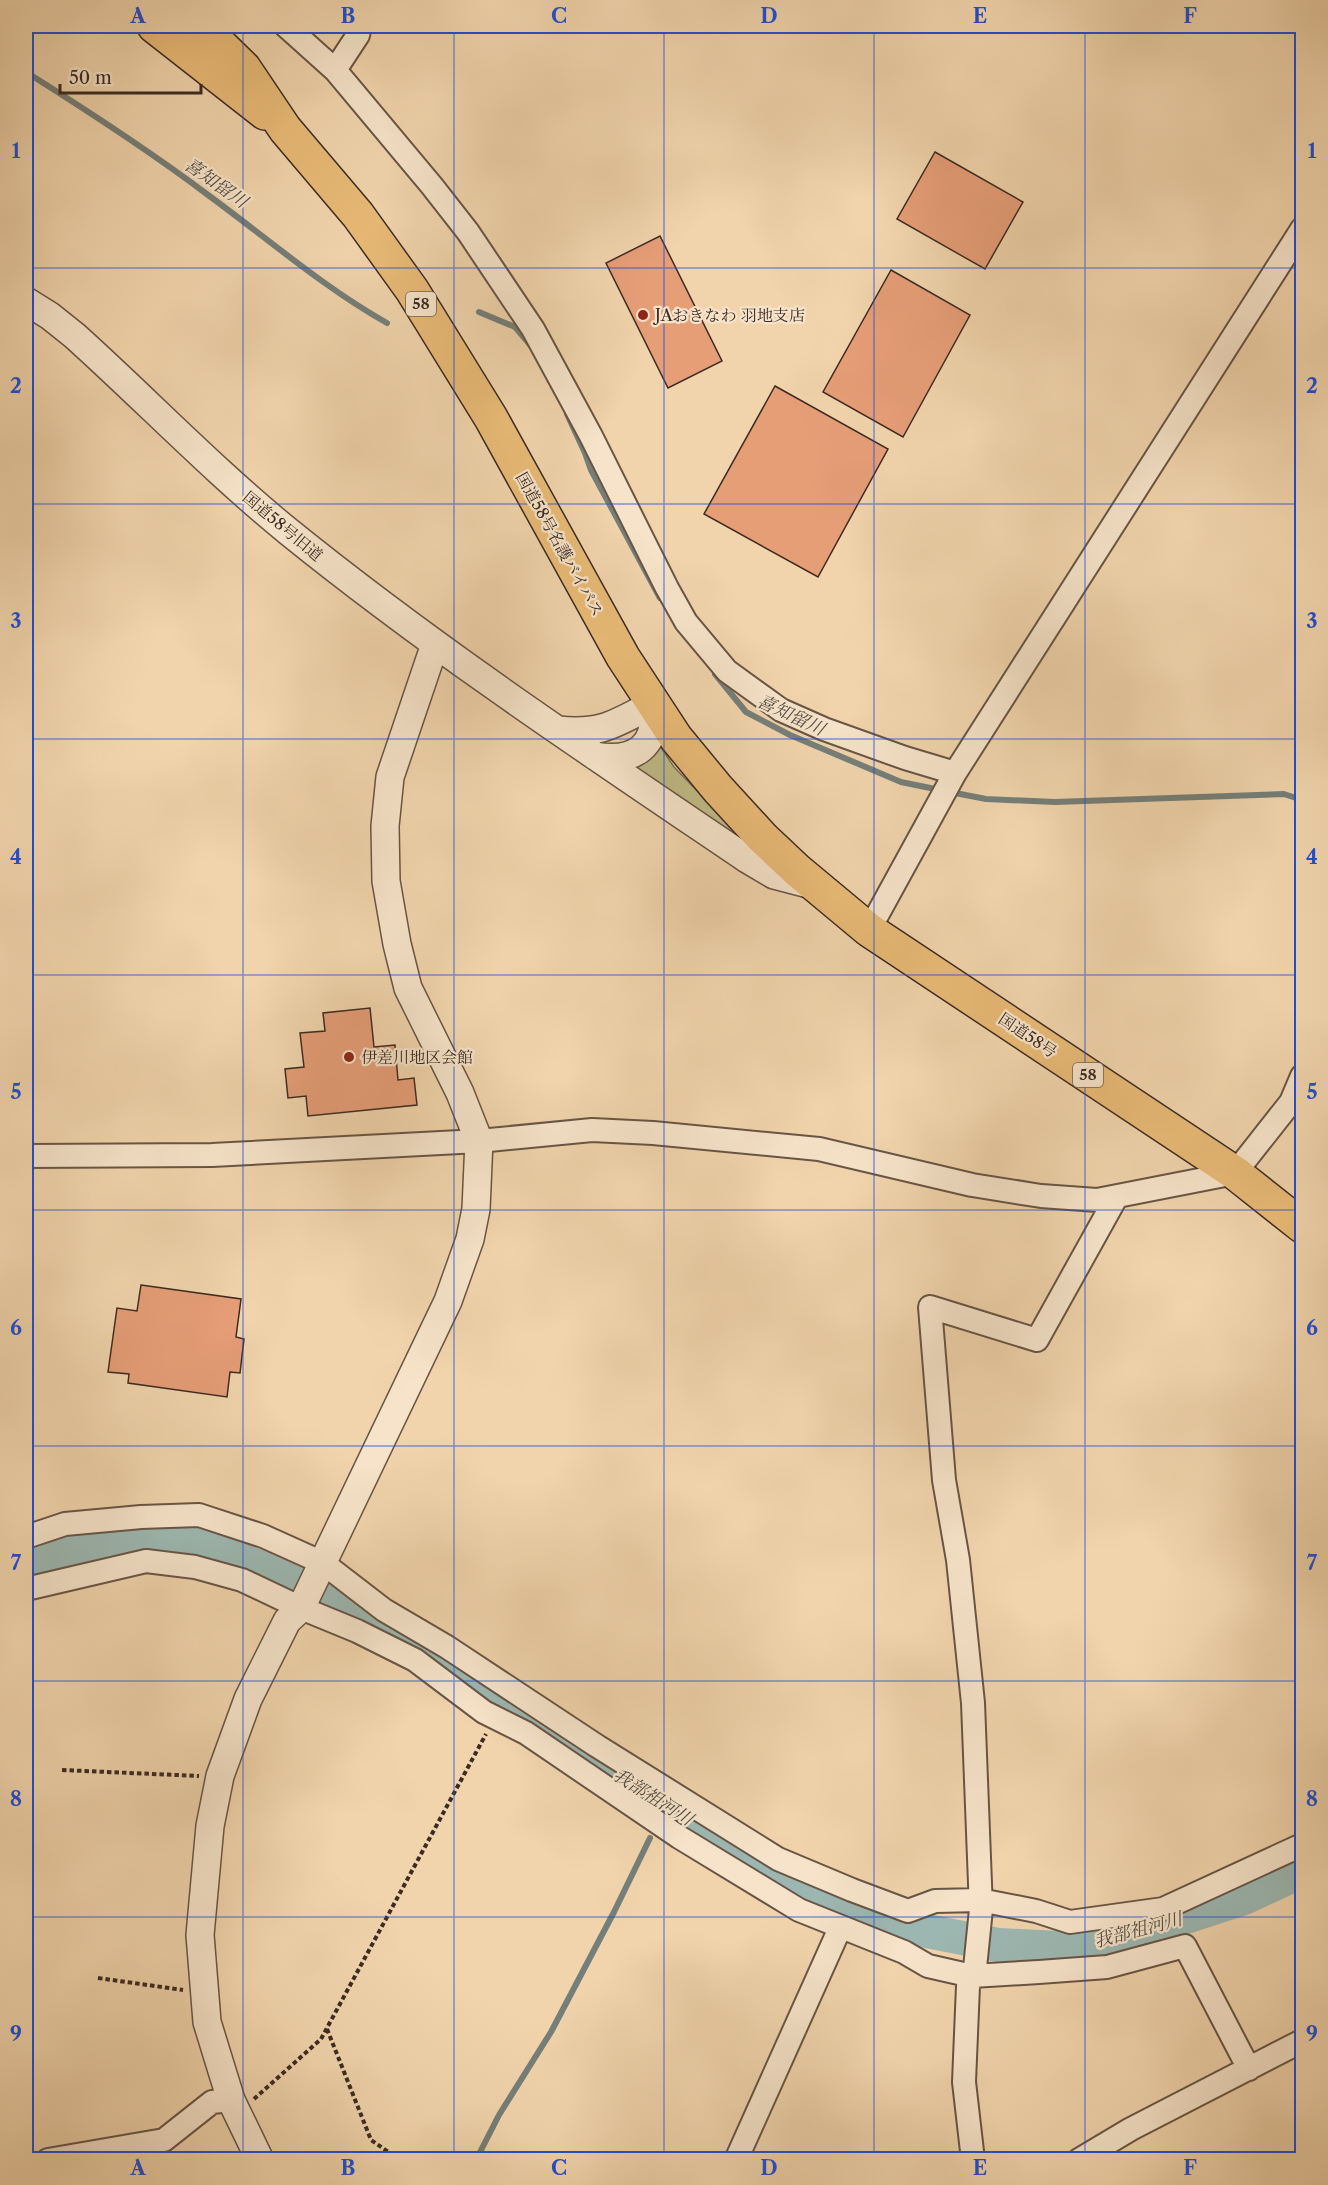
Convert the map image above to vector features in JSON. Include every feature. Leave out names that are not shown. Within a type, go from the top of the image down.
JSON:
[{"type":"highway","name":"国道58号名護バイパス","points":[[154,26],[285,129]]},
{"type":"highway","name":"国道58号名護バイパス","points":[[201,26],[244,68],[285,129],[357,215],[412,290],[491,418],[623,657],[676,738],[762,837],[869,930]]},
{"type":"highway","name":"国道58号","points":[[869,930],[1235,1173],[1302,1226]]},
{"type":"street","points":[[286,26],[335,70],[468,232],[533,329],[591,436],[667,588],[687,622],[727,671],[781,710],[824,729],[953,776]]},
{"type":"street","points":[[335,70],[358,35],[360,26]]},
{"type":"street","points":[[869,930],[953,776],[1302,229]]},
{"type":"street","name":"国道58号旧道","points":[[26,301],[75,336],[243,493],[287,530],[341,574],[435,644],[747,860],[774,875],[817,887]]},
{"type":"street","points":[[260,2160],[234,2107],[207,2022],[200,1935],[210,1826],[220,1776],[248,1699],[287,1621],[302,1606],[448,1301],[470,1239],[476,1209],[479,1141],[460,1093],[408,988],[397,944],[386,881],[385,826],[390,777],[435,644]]},
{"type":"street","points":[[558,730],[607,728],[652,704],[653,732],[643,746],[633,754],[624,757],[613,759],[595,756]]},
{"type":"street","points":[[26,1156],[212,1155],[479,1141],[592,1130],[653,1133],[819,1149],[972,1185],[1041,1196],[1097,1200],[1235,1173],[1291,1102],[1302,1076]]},
{"type":"street","points":[[973,2160],[964,2082],[968,1986],[973,1972],[981,1904],[973,1703],[958,1560],[944,1480],[930,1307],[1036,1340],[1117,1196]]},
{"type":"street","points":[[26,1538],[65,1524],[141,1517],[199,1515],[263,1536],[447,1647],[597,1746],[778,1858],[908,1911],[934,1901],[981,1904],[1036,1911],[1070,1922],[1164,1909],[1302,1845]]},
{"type":"street","points":[[26,1589],[146,1561],[195,1567],[242,1580],[357,1631],[415,1660],[484,1712],[526,1733],[689,1843],[799,1910],[904,1952],[928,1966],[973,1972],[1107,1967],[1185,1946],[1250,2069]]},
{"type":"street","points":[[736,2160],[840,1928]]},
{"type":"street","points":[[1079,2160],[1131,2128],[1302,2041]]},
{"type":"street","points":[[48,2160],[164,2140],[212,2102],[234,2107]]},
{"type":"path","points":[[234,2107],[321,2039],[495,1718]]},
{"type":"path","points":[[62,1770],[220,1776]]},
{"type":"path","points":[[98,1978],[205,1992]]},
{"type":"path","points":[[326,2028],[372,2140],[400,2160]]},
{"type":"shaded area","points":[[658,743],[674,767],[747,842],[751,849],[620,767]]},
{"type":"building","points":[[935,152],[1023,202],[985,269],[897,219]]},
{"type":"building","points":[[660,236],[722,361],[668,388],[606,263]]},
{"type":"building","points":[[891,270],[970,315],[903,437],[823,392]]},
{"type":"building","points":[[775,386],[888,449],[818,577],[704,514]]},
{"type":"building","name":"伊差川地区会館","points":[[370,1008],[374,1047],[395,1045],[398,1080],[414,1078],[417,1105],[308,1116],[306,1096],[288,1098],[285,1069],[304,1067],[300,1033],[325,1031],[323,1013]]},
{"type":"building","points":[[141,1285],[241,1299],[236,1337],[244,1339],[240,1373],[230,1372],[227,1397],[128,1383],[129,1374],[108,1372],[117,1308],[137,1311]]},
{"type":"waterway","name":"喜知留川","points":[[26,72],[141,147],[340,294],[387,323]]},
{"type":"waterway","name":"喜知留川","points":[[479,312],[515,327],[532,347]]},
{"type":"waterway","name":"喜知留川","points":[[567,414],[591,470],[660,598]]},
{"type":"waterway","name":"喜知留川","points":[[715,674],[746,712],[790,735],[901,782],[940,790]]},
{"type":"waterway","name":"喜知留川","points":[[950,792],[986,799],[1055,802],[1284,794],[1302,800]]},
{"type":"waterway","name":"我部祖河川","points":[[26,1564],[102,1543],[151,1541],[192,1543],[250,1563],[319,1594],[400,1637],[783,1880],[843,1906],[922,1930],[998,1945],[1060,1948],[1124,1937],[1244,1898],[1302,1871]]},
{"type":"waterway","points":[[476,2160],[499,2115],[551,2032],[650,1838]]},
{"type":"place","name":"JAおきなわ 羽地支店","points":[[643,315]]},
{"type":"place","name":"伊差川地区会館","points":[[349,1057]]}]
